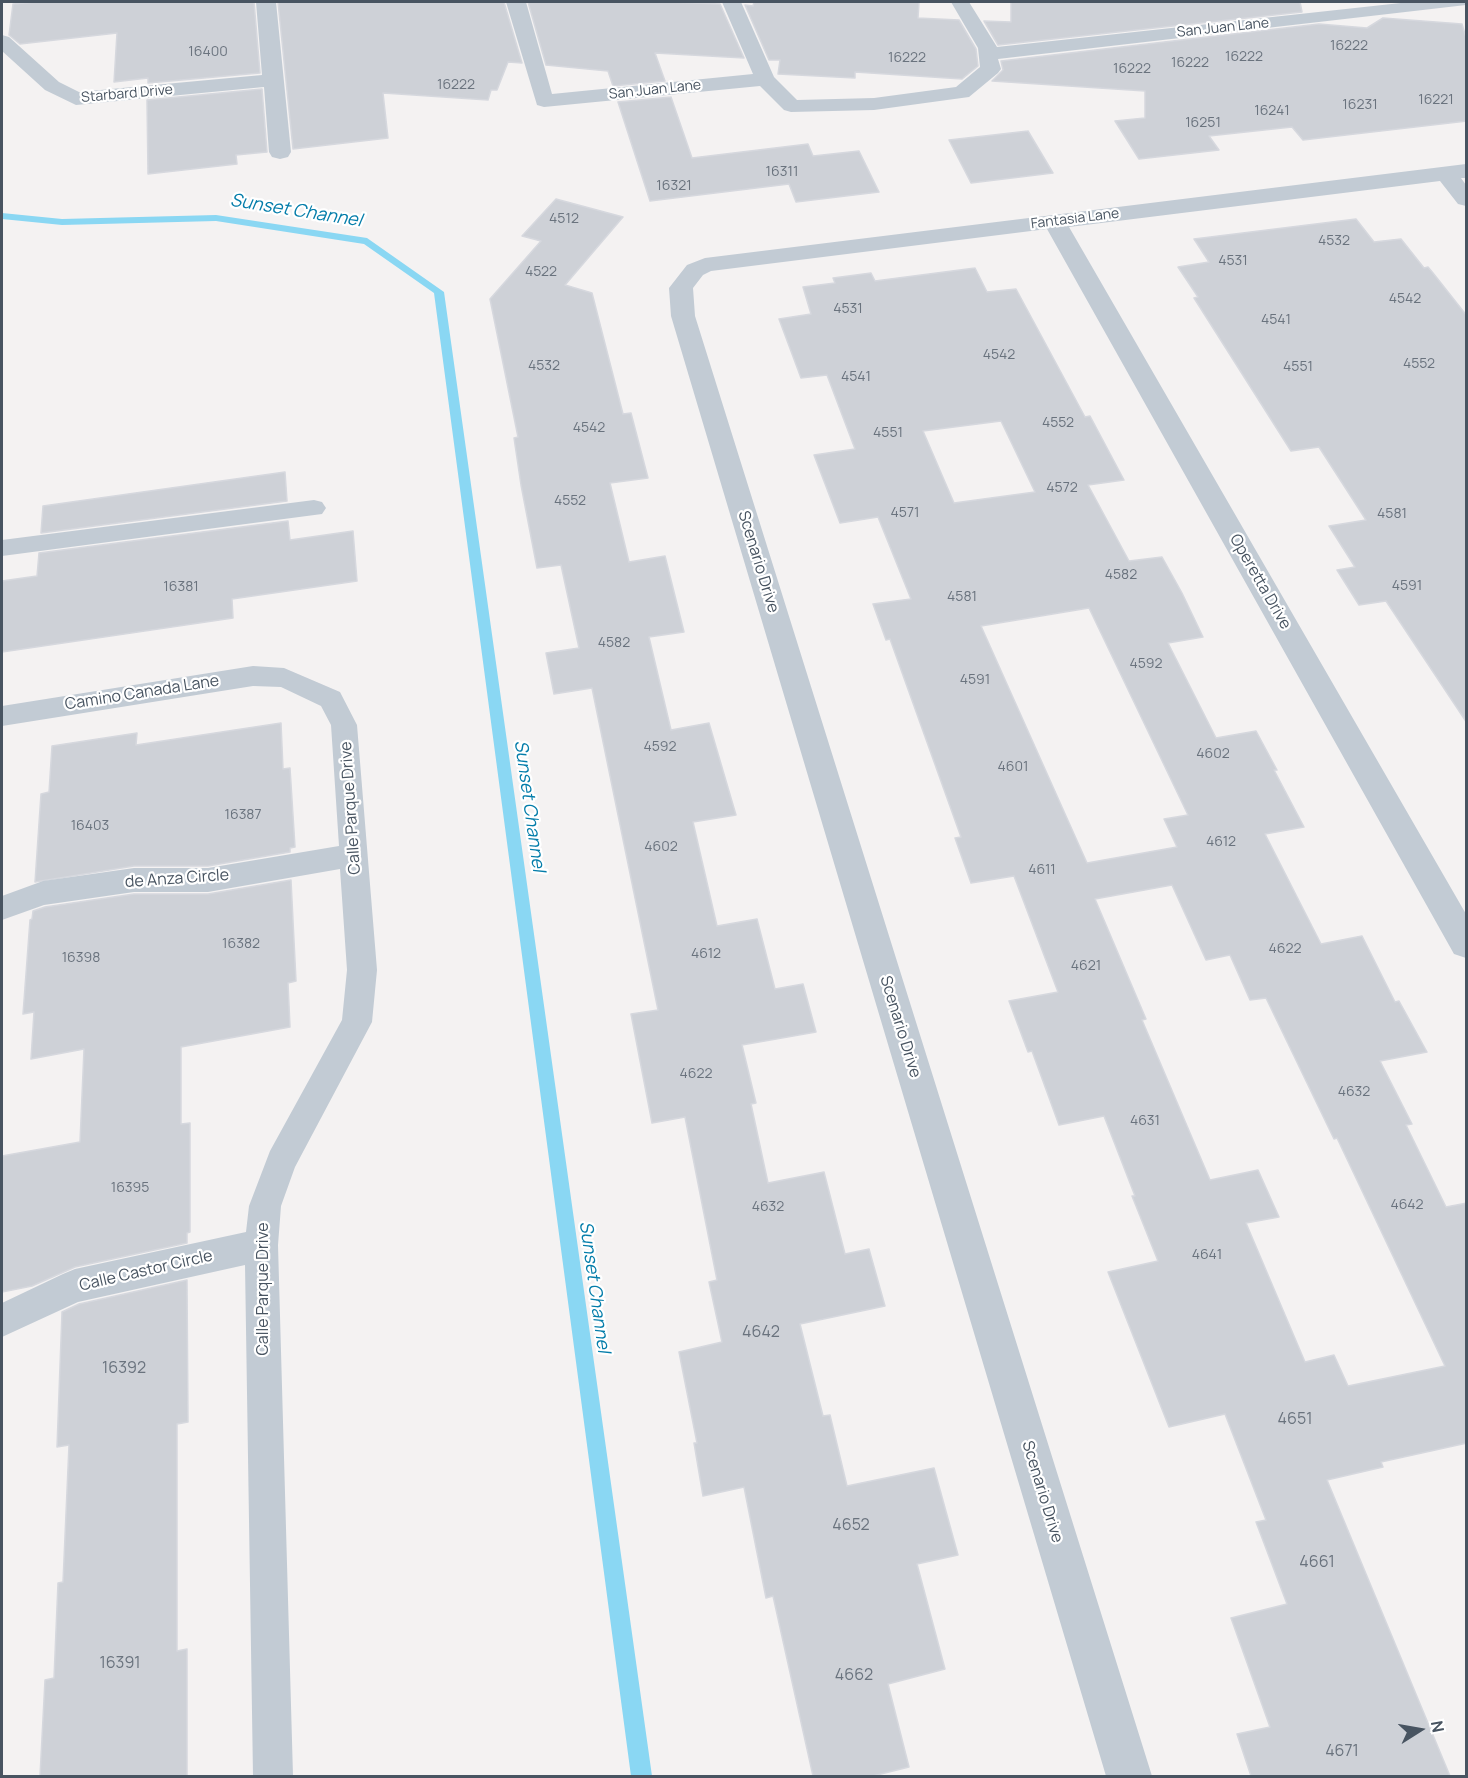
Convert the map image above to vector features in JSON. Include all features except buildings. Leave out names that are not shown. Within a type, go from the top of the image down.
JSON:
[{"type":"street","points":[[266,2],[280,152]]},
{"type":"street","name":"San Juan Lane","points":[[516,2],[544,101],[765,79]]},
{"type":"street","points":[[732,2],[765,79],[791,106],[874,104],[962,93],[991,69],[987,54],[988,48],[960,2]]},
{"type":"street","name":"San Juan Lane","points":[[987,54],[1459,2]]},
{"type":"street","name":"Starbard Drive","points":[[2,41],[52,86],[76,99],[272,80]]},
{"type":"street","points":[[1456,172],[1467,200]]},
{"type":"street","name":"Fantasia Lane","points":[[687,278],[694,270],[705,265],[732,261],[1456,172]]},
{"type":"street","name":"Operetta Drive","points":[[1054,221],[1467,944]]},
{"type":"street","name":"Scenario Drive","points":[[687,278],[681,288],[683,316],[1129,1776]]},
{"type":"lane","points":[[2,548],[314,508]]},
{"type":"lane","name":"Camino Canada Lane","points":[[2,716],[254,676],[284,678]]},
{"type":"lane","name":"Calle Parque Drive","points":[[273,1776],[261,1245],[265,1206],[281,1162],[357,1022],[362,970],[344,725],[331,699],[284,678]]},
{"type":"lane","name":"de Anza Circle","points":[[2,908],[43,893],[134,880],[208,880],[354,855]]},
{"type":"lane","name":"Calle Castor Circle","points":[[2,1320],[75,1286],[261,1245]]},
{"type":"waterway","name":"Sunset Channel","points":[[2,216],[62,222],[216,218],[367,241],[439,292],[642,1776]]}]
